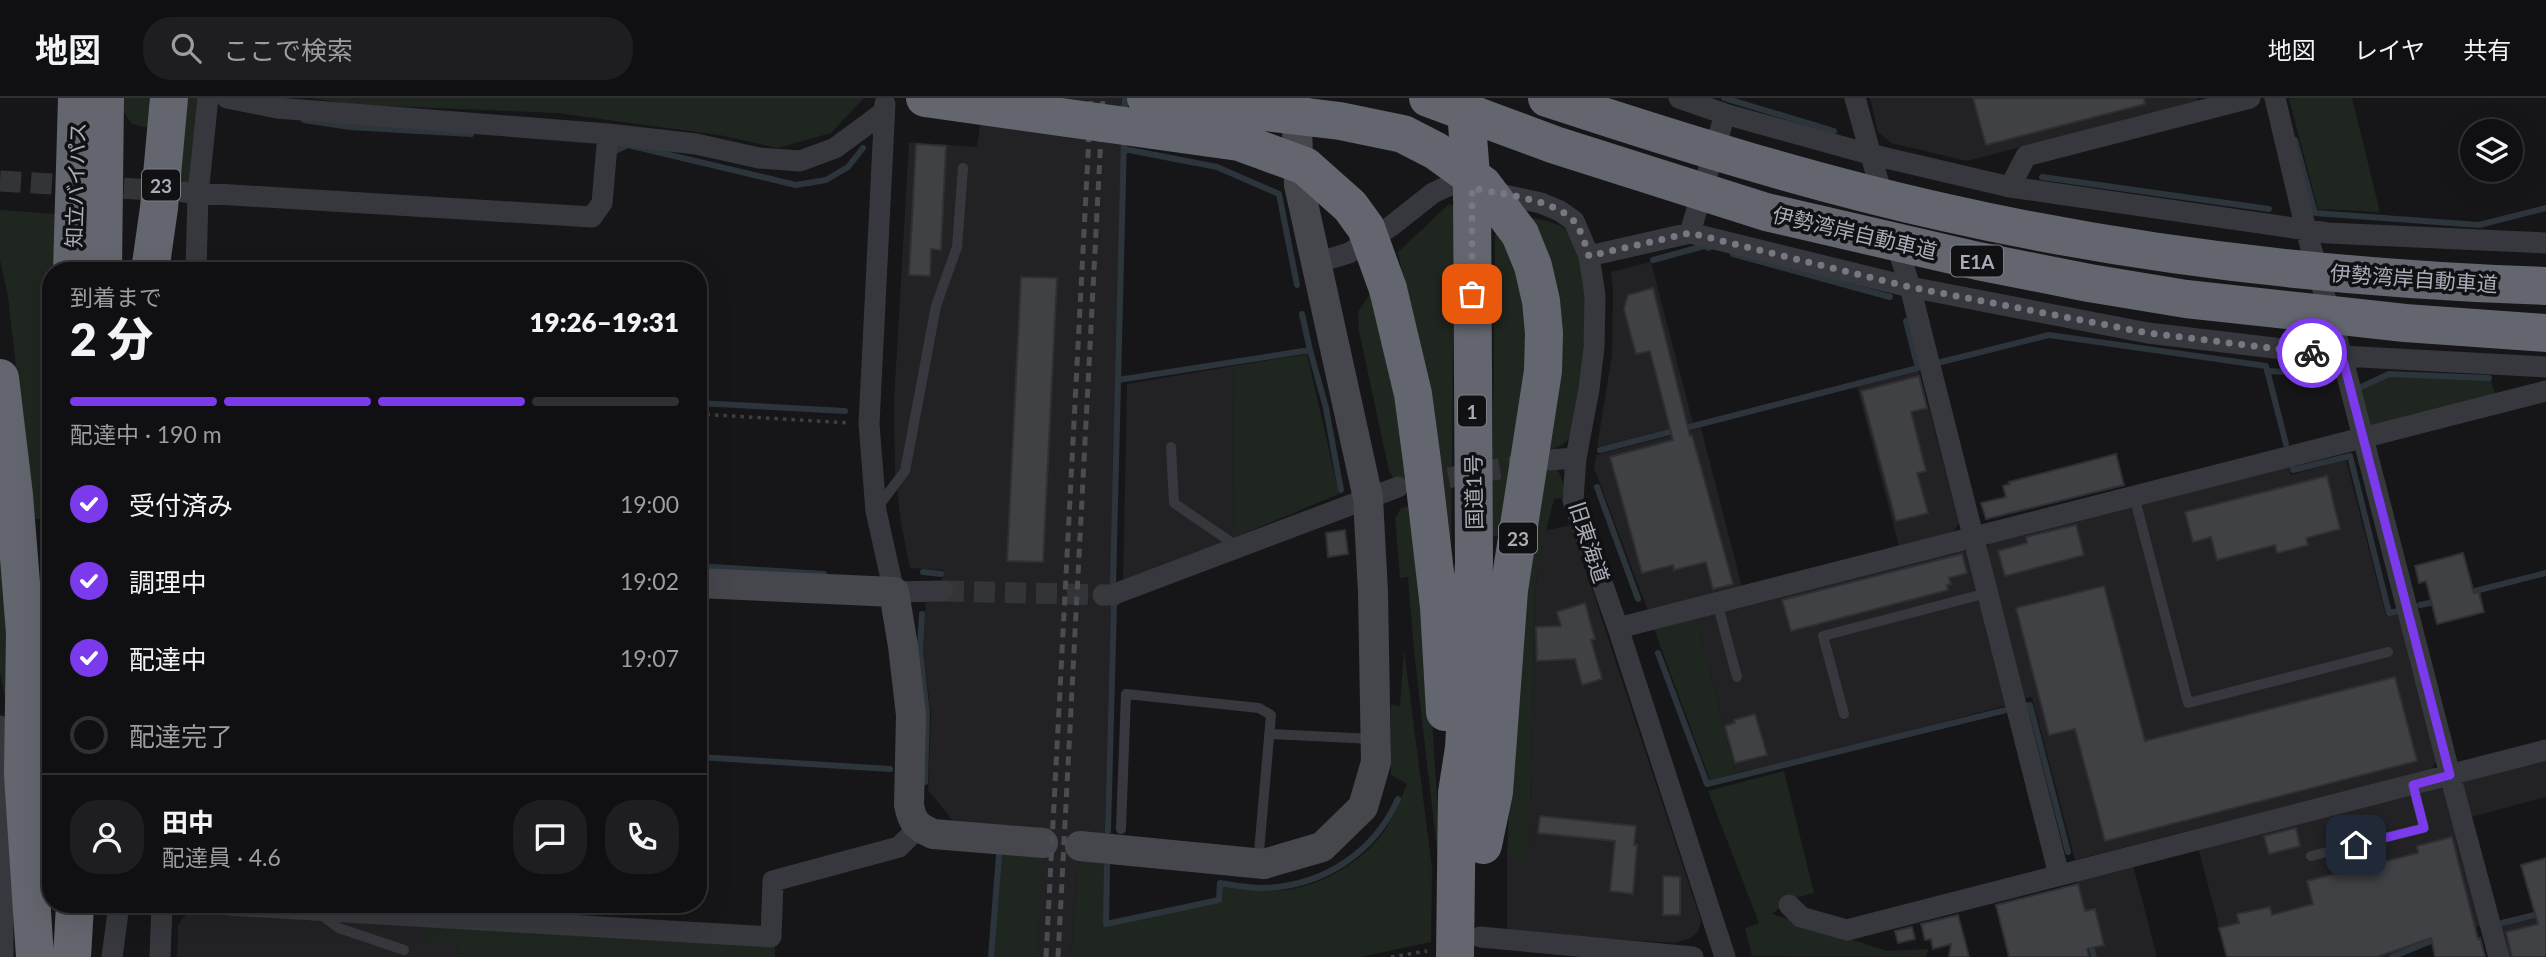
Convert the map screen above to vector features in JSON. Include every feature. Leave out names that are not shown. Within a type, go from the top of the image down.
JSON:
[{"type":"highway","name":"知立バイパス","points":[[72,262],[77,98]]},
{"type":"highway","name":"知立バイパス","points":[[103,262],[105,98]]},
{"type":"highway","name":"23","points":[[151,262],[169,98]]},
{"type":"highway","points":[[925,98],[1240,142],[1305,166],[1350,206],[1366,228],[1388,289],[1413,394],[1438,595],[1446,734],[1457,793]]},
{"type":"highway","name":"23","points":[[1146,98],[1340,121],[1403,134],[1436,151],[1483,185],[1520,234],[1533,266],[1541,301],[1543,372],[1509,590],[1494,792],[1483,845]]},
{"type":"highway","name":"伊勢湾岸自動車道","points":[[1428,98],[1568,149],[1766,212],[2089,284],[2186,299],[2405,323],[2546,332]]},
{"type":"highway","name":"国道1号","points":[[1465,98],[1472,188],[1474,563],[1472,634],[1464,708],[1464,748],[1457,793],[1473,950]]},
{"type":"highway","name":"伊勢湾岸自動車道","points":[[1547,98],[1654,133],[1846,189],[1945,213],[2048,233],[2278,268],[2546,286]]},
{"type":"highway","points":[[0,378],[14,495],[24,633],[23,775],[35,957]]},
{"type":"highway","name":"国道1号","points":[[1472,634],[1477,710],[1478,832],[1483,845],[1473,950]]},
{"type":"highway","points":[[41,957],[44,913]]},
{"type":"highway","points":[[72,957],[75,913]]},
{"type":"street","points":[[195,262],[191,193],[208,98]]},
{"type":"street","points":[[227,98],[277,108],[608,134],[696,144],[759,158],[800,161],[835,148],[885,105]]},
{"type":"street","points":[[1183,98],[1184,147],[1239,158],[1299,184]]},
{"type":"street","points":[[1080,846],[1264,864],[1321,847],[1363,807],[1376,762],[1373,592],[1368,498],[1299,184],[1296,98]]},
{"type":"street","points":[[1679,98],[1725,114],[1869,154],[2010,187],[2328,233],[2546,243]]},
{"type":"street","points":[[1855,98],[1869,154],[1910,287],[2059,875]]},
{"type":"street","points":[[2010,187],[2026,156],[2250,98]]},
{"type":"street","points":[[2275,98],[2306,230],[2342,356],[2499,957]]},
{"type":"street","points":[[885,105],[869,424],[876,511],[904,646],[911,715],[911,819],[918,828],[933,834],[1043,843]]},
{"type":"street","points":[[1690,233],[1725,114]]},
{"type":"street","points":[[191,193],[592,217],[602,203],[608,134]]},
{"type":"street","name":"旧東海道","points":[[1316,263],[1349,253],[1390,227],[1433,193],[1450,185],[1541,203],[1574,221],[1589,256],[1595,296],[1594,347],[1576,458],[1573,500],[1618,628],[1725,957]]},
{"type":"street","points":[[1589,256],[1690,233],[1910,287],[2148,333],[2342,356],[2546,367]]},
{"type":"street","points":[[1618,628],[2546,391]]},
{"type":"street","points":[[1547,460],[1576,458]]},
{"type":"street","points":[[1103,595],[1112,595],[1398,487]]},
{"type":"street","points":[[707,583],[894,593],[943,591]]},
{"type":"street","points":[[0,726],[3,760],[3,957]]},
{"type":"street","points":[[1789,905],[1801,916],[1847,930],[2546,750]]},
{"type":"street","points":[[349,913],[771,937],[773,881],[899,847],[918,828]]},
{"type":"street","points":[[112,957],[118,913]]},
{"type":"street","points":[[160,957],[162,913]]},
{"type":"street","points":[[1473,950],[1693,957]]},
{"type":"lane","points":[[876,511],[905,471],[936,306],[957,247],[963,168]]},
{"type":"lane","points":[[1171,447],[1174,503],[1238,547]]},
{"type":"lane","points":[[2134,496],[2188,703],[2388,652]]},
{"type":"lane","points":[[1844,714],[1823,636],[1987,593]]},
{"type":"lane","points":[[1717,602],[1737,677]]},
{"type":"lane","points":[[1121,830],[1126,694],[1259,708],[1271,715],[1258,863]]},
{"type":"lane","points":[[1269,734],[1376,740]]},
{"type":"lane","points":[[2311,856],[2424,828],[2413,785]]},
{"type":"lane","points":[[317,913],[339,928],[404,950]]},
{"type":"path","points":[[707,415],[869,424]]},
{"type":"shaded area","points":[[124,98],[161,98],[150,128],[132,124],[123,111]]},
{"type":"shaded area","points":[[184,98],[201,98],[192,180],[177,184]]},
{"type":"shaded area","points":[[309,98],[864,98],[831,133],[778,148],[719,135],[557,113],[357,105]]},
{"type":"shaded area","points":[[984,98],[1124,98],[1105,837],[1079,859],[1071,957],[1036,957],[1045,831],[954,822],[928,790],[931,714],[923,651],[926,599],[941,597],[943,570],[910,568],[895,473],[894,401],[909,142],[977,147]]},
{"type":"shaded area","points":[[1870,98],[2197,98],[2198,101],[1967,161],[1891,143],[1878,132]]},
{"type":"shaded area","points":[[2352,98],[2380,212],[2318,209],[2289,99]]},
{"type":"shaded area","points":[[1449,204],[1454,206],[1451,594],[1413,329],[1398,252]]},
{"type":"shaded area","points":[[0,210],[58,214],[55,262],[42,262],[42,519],[36,519],[33,513],[8,297],[0,260]]},
{"type":"shaded area","points":[[1529,217],[1556,224],[1569,232],[1578,247],[1585,296],[1583,355],[1575,426],[1564,443],[1546,450]]},
{"type":"shaded area","points":[[1500,232],[1518,266],[1529,364],[1501,536],[1492,536],[1495,234]]},
{"type":"shaded area","points":[[1651,262],[1693,423],[1597,447],[1612,355],[1611,272]]},
{"type":"shaded area","points":[[1373,289],[1391,357],[1411,487],[1395,481],[1389,471],[1359,331],[1358,312]]},
{"type":"shaded area","points":[[1307,354],[1339,494],[1233,538],[1234,366]]},
{"type":"shaded area","points":[[1234,366],[1233,538],[1123,584],[1127,384]]},
{"type":"shaded area","points":[[1919,371],[1959,523],[1953,532],[1899,546],[1857,387]]},
{"type":"shaded area","points":[[2391,376],[2491,380],[2496,397],[2376,428],[2366,423],[2359,391]]},
{"type":"shaded area","points":[[1701,428],[1742,587],[1648,611],[1594,468],[1596,455]]},
{"type":"shaded area","points":[[2346,460],[2386,616],[2398,614],[2437,761],[2431,769],[2075,860],[2032,697],[2023,699],[1984,552],[1990,543],[2288,467],[2291,475]]},
{"type":"shaded area","points":[[1542,467],[1558,470],[1564,485],[1562,498],[1554,499],[1537,567],[1529,860],[1507,858],[1517,619]]},
{"type":"shaded area","points":[[1412,505],[1425,608],[1441,860],[1438,858],[1408,577],[1400,578],[1395,518],[1401,508]]},
{"type":"shaded area","points":[[1571,525],[1701,921],[1698,932],[1676,943],[1512,933],[1507,929],[1507,858],[1529,859],[1537,567],[1544,531]]},
{"type":"shaded area","points":[[1959,547],[1967,552],[2008,705],[1819,755],[1736,773],[1695,616]]},
{"type":"shaded area","points":[[0,555],[10,607],[7,707],[0,673]]},
{"type":"shaded area","points":[[1695,616],[1736,773],[1710,780],[1654,629]]},
{"type":"shaded area","points":[[1404,649],[1432,868],[1431,942],[1361,957],[1071,957],[1079,859],[1104,861],[1104,925],[1221,901],[1221,885],[1265,891],[1304,886],[1342,869],[1375,843],[1387,827],[1407,784],[1391,775],[1391,705],[1400,706]]},
{"type":"shaded area","points":[[2546,759],[2546,797],[2471,817],[2462,783],[2464,780]]},
{"type":"shaded area","points":[[1784,771],[1814,893],[1790,899],[1772,914],[1887,951],[1928,949],[1926,957],[1752,956],[1745,928],[1759,923],[1708,791]]},
{"type":"shaded area","points":[[2438,787],[2446,790],[2480,926],[2434,938],[2387,957],[2227,957],[2198,847]]},
{"type":"shaded area","points":[[1001,851],[1044,854],[1036,957],[993,957]]},
{"type":"shaded area","points":[[2133,865],[2157,957],[2097,957],[2077,879]]},
{"type":"shaded area","points":[[187,913],[205,913],[421,926],[456,945],[462,957],[177,957],[178,925]]},
{"type":"shaded area","points":[[2546,914],[2546,957],[2506,957],[2499,926]]},
{"type":"shaded area","points":[[421,926],[775,946],[775,957],[462,957],[456,945],[428,942]]},
{"type":"building","points":[[1973,98],[2144,98],[2145,104],[1986,145]]},
{"type":"building","points":[[916,144],[946,146],[941,250],[931,249],[930,276],[909,275]]},
{"type":"building","points":[[1021,277],[1057,278],[1043,562],[1007,561]]},
{"type":"building","points":[[1653,288],[1690,436],[1692,435],[1733,584],[1713,589],[1706,562],[1674,570],[1673,565],[1642,573],[1610,457],[1673,440],[1650,351],[1636,354],[1624,309],[1628,295]]},
{"type":"building","points":[[1919,376],[1927,408],[1911,412],[1926,471],[1917,473],[1928,513],[1896,521],[1861,391]]},
{"type":"building","points":[[2116,454],[2124,485],[1986,519],[1981,503],[2006,497],[2003,486],[2010,484],[2009,482]]},
{"type":"building","points":[[2327,476],[2340,529],[2306,538],[2308,545],[2277,553],[2275,545],[2217,560],[2211,537],[2193,542],[2185,512]]},
{"type":"building","points":[[2076,525],[2084,555],[2005,576],[1998,551],[2027,543],[2026,537]]},
{"type":"building","points":[[1345,530],[1348,554],[1328,557],[1326,533]]},
{"type":"building","points":[[2463,553],[2474,593],[2479,592],[2484,612],[2437,624],[2426,581],[2419,583],[2415,566]]},
{"type":"building","points":[[1962,554],[1967,573],[1949,578],[1951,584],[1947,585],[1948,590],[1791,631],[1782,600]]},
{"type":"building","points":[[2104,586],[2145,741],[2395,677],[2417,761],[2105,841],[2075,729],[2049,735],[2016,608]]},
{"type":"building","points":[[1585,603],[1595,639],[1591,640],[1602,679],[1582,685],[1575,659],[1537,661],[1536,627],[1561,626],[1557,612]]},
{"type":"building","points":[[1755,714],[1767,755],[1735,763],[1725,726],[1735,723],[1734,720]]},
{"type":"building","points":[[1540,816],[1636,826],[1633,894],[1610,891],[1615,841],[1538,833]]},
{"type":"building","points":[[2296,828],[2300,846],[2269,854],[2264,836]]},
{"type":"building","points":[[2452,837],[2485,957],[2435,957],[2431,938],[2377,957],[2227,957],[2219,928],[2239,923],[2237,914],[2270,907],[2272,915],[2313,904],[2307,881],[2418,853],[2417,846]]},
{"type":"building","points":[[2546,858],[2546,957],[2512,957],[2506,932],[2538,924],[2521,865]]},
{"type":"building","points":[[1663,876],[1680,877],[1680,915],[1663,915]]},
{"type":"building","points":[[2078,884],[2085,911],[2095,909],[2104,945],[2087,949],[2089,957],[2009,957],[1996,905]]},
{"type":"building","points":[[1958,915],[1969,957],[1949,957],[1951,944],[1933,949],[1931,939],[1925,940],[1921,924]]},
{"type":"building","points":[[1912,927],[1915,939],[1898,943],[1895,931]]},
{"type":"waterway","points":[[1125,98],[1125,114]]},
{"type":"waterway","points":[[1724,98],[1834,131]]},
{"type":"waterway","points":[[304,120],[350,127],[471,134]]},
{"type":"waterway","points":[[1113,585],[1124,138]]},
{"type":"waterway","points":[[2295,140],[2315,213],[2479,225],[2546,208]]},
{"type":"waterway","points":[[615,151],[628,145],[796,185],[826,180],[848,167],[863,148]]},
{"type":"waterway","points":[[1124,149],[1217,167],[1279,194],[1297,285]]},
{"type":"waterway","points":[[2042,177],[2269,209]]},
{"type":"waterway","points":[[1653,260],[1704,246],[1709,248]]},
{"type":"waterway","points":[[1733,254],[1890,297]]},
{"type":"waterway","points":[[1302,314],[1310,350]]},
{"type":"waterway","points":[[1600,450],[1918,368],[1906,321]]},
{"type":"waterway","points":[[1937,363],[2049,335],[2266,366],[2286,444]]},
{"type":"waterway","points":[[1118,380],[1310,350],[1326,408],[1341,490]]},
{"type":"waterway","points":[[2267,371],[2332,374]]},
{"type":"waterway","points":[[2359,388],[2389,374],[2489,378]]},
{"type":"waterway","points":[[707,403],[845,411]]},
{"type":"waterway","points":[[2292,466],[2293,470],[2350,456],[2389,613],[2399,611]]},
{"type":"waterway","points":[[1597,487],[1638,599]]},
{"type":"waterway","points":[[707,567],[824,574]]},
{"type":"waterway","points":[[923,572],[941,574]]},
{"type":"waterway","points":[[2467,593],[2546,573]]},
{"type":"waterway","points":[[2420,605],[2439,601]]},
{"type":"waterway","points":[[1108,831],[1114,603],[1117,602]]},
{"type":"waterway","points":[[922,614],[920,651],[927,713],[925,782]]},
{"type":"waterway","points":[[1658,653],[1707,784],[2006,710]]},
{"type":"waterway","points":[[2025,706],[2030,705],[2068,852]]},
{"type":"waterway","points":[[707,758],[890,769]]},
{"type":"waterway","points":[[1107,866],[1106,924],[1219,900],[1220,883],[1262,888],[1284,886],[1325,874],[1360,851],[1375,836],[1398,799]]},
{"type":"waterway","points":[[991,957],[999,855]]},
{"type":"waterway","points":[[2502,923],[2546,912]]},
{"type":"waterway","points":[[2392,957],[2436,939]]},
{"type":"waterway","points":[[2090,942],[2094,957]]},
{"type":"tunnel","points":[[0,181],[169,191]]},
{"type":"tunnel","points":[[1418,483],[1534,463]]},
{"type":"tunnel","points":[[3,542],[42,546]]},
{"type":"tunnel","points":[[943,591],[1103,595]]},
{"type":"railway","points":[[1046,957],[1091,98]]},
{"type":"railway","points":[[1058,957],[1103,98]]},
{"type":"way so far","points":[[1472,294],[1472,188],[1541,203],[1560,211],[1574,221],[1589,256],[1690,233],[1910,287],[2148,333],[2312,353]]},
{"type":"route","points":[[2312,353],[2342,356],[2450,775],[2413,785],[2424,828],[2356,845]]}]
